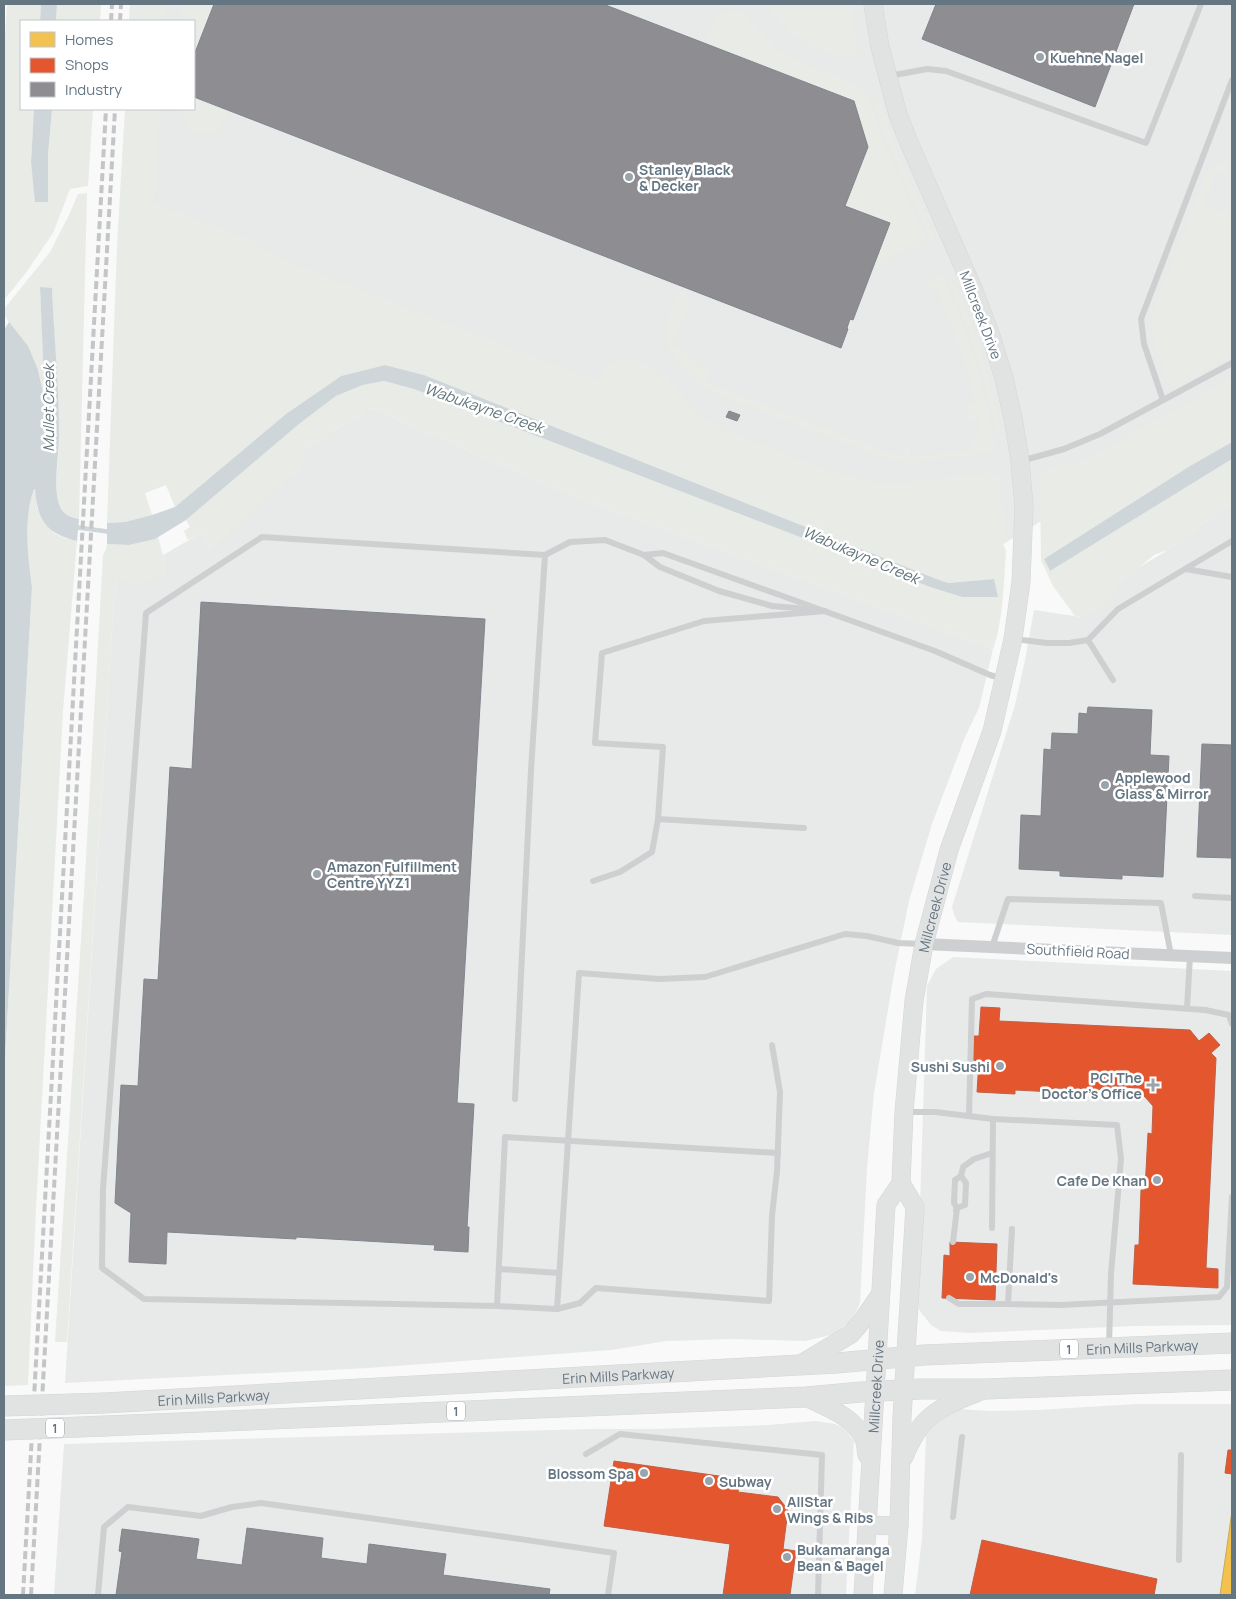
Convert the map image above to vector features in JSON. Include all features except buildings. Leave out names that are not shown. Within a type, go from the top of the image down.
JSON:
[{"type":"main road","name":"Erin Mills Parkway","points":[[4,1406],[104,1403],[801,1364],[906,1356],[1232,1343]]},
{"type":"main road","name":"Erin Mills Parkway","points":[[4,1430],[806,1397],[904,1390],[1232,1380]]},
{"type":"street","name":"Millcreek Drive","points":[[863,1595],[886,1205],[901,1183],[904,1112],[914,1001],[924,944],[949,850],[992,731],[1005,679],[1021,582],[1024,539],[1024,506],[1020,461],[1004,378],[974,291],[898,115],[880,47],[873,4]]},
{"type":"street","name":"Southfield Road","points":[[924,944],[1232,958]]},
{"type":"street","name":"Millcreek Drive","points":[[893,1595],[915,1207],[901,1183]]},
{"type":"street","points":[[801,1364],[851,1334],[881,1294]]},
{"type":"street","points":[[900,1467],[911,1440],[919,1427],[931,1416],[944,1407],[986,1389]]},
{"type":"street","points":[[806,1397],[840,1414],[855,1426],[864,1440],[870,1470]]},
{"type":"street","points":[[868,1525],[898,1526]]},
{"type":"lane","points":[[887,76],[927,68],[946,71],[1146,143],[1202,4]]},
{"type":"lane","points":[[1163,400],[1144,344],[1141,319],[1232,80]]},
{"type":"lane","points":[[1020,461],[1064,449],[1100,434],[1232,363]]},
{"type":"lane","points":[[772,1045],[780,1092],[769,1301],[596,1288],[580,1303],[557,1309],[497,1306],[144,1299],[102,1268],[104,1179],[146,613],[262,537],[545,556],[570,542],[604,540],[644,555],[660,567],[719,591],[772,606],[825,611]]},
{"type":"lane","points":[[1013,639],[1054,643],[1088,640],[1118,609],[1232,540]]},
{"type":"lane","points":[[644,555],[663,554],[825,611],[934,651],[990,675],[1005,679]]},
{"type":"lane","points":[[515,1099],[531,770],[545,556]]},
{"type":"lane","points":[[1186,569],[1232,577]]},
{"type":"lane","points":[[593,881],[620,872],[652,852],[658,819],[662,747],[595,743],[602,653],[704,621],[825,611]]},
{"type":"lane","points":[[1088,640],[1113,680]]},
{"type":"lane","points":[[658,819],[804,828]]},
{"type":"lane","points":[[1195,896],[1232,898]]},
{"type":"lane","points":[[992,947],[1008,899],[1161,903],[1171,955]]},
{"type":"lane","points":[[557,1309],[579,973],[660,979],[706,977],[845,934],[868,936],[898,943],[924,944]]},
{"type":"lane","points":[[1187,1008],[1190,956]]},
{"type":"lane","points":[[969,1116],[972,999],[986,994],[1205,1010],[1229,1015],[1232,1024]]},
{"type":"lane","points":[[904,1112],[935,1112],[993,1119],[1117,1125],[1121,1159],[1111,1274],[1109,1347]]},
{"type":"lane","points":[[992,1228],[993,1119]]},
{"type":"lane","points":[[497,1306],[505,1138],[778,1153]]},
{"type":"lane","points":[[953,1242],[957,1208],[954,1203],[955,1180],[961,1176],[963,1167],[974,1159],[992,1153]]},
{"type":"lane","points":[[957,1208],[965,1205],[966,1183],[961,1176]]},
{"type":"lane","points":[[949,1298],[959,1304],[1061,1305],[1219,1297],[1227,1287],[1232,1197]]},
{"type":"lane","points":[[1008,1304],[1012,1229]]},
{"type":"lane","points":[[498,1269],[560,1273]]},
{"type":"lane","points":[[586,1454],[620,1434],[822,1455],[818,1595]]},
{"type":"lane","points":[[953,1517],[962,1437]]},
{"type":"lane","points":[[1179,1560],[1181,1455]]},
{"type":"lane","points":[[98,1595],[104,1527],[128,1507],[202,1516],[232,1507],[261,1504],[506,1536],[614,1553],[608,1595]]},
{"type":"shaded area","points":[[7,4],[41,4],[40,20],[20,20],[20,110],[34,110],[31,162],[36,202],[48,202],[48,155],[52,110],[93,110],[88,186],[70,189],[53,233],[25,274],[4,300],[4,53]]},
{"type":"shaded area","points":[[57,4],[101,4],[100,20],[56,20]]},
{"type":"shaded area","points":[[130,4],[166,4],[165,20],[129,20]]},
{"type":"shaded area","points":[[147,4],[1232,4],[1232,407],[1003,544],[135,221],[141,110],[195,110],[195,20],[146,20]]},
{"type":"shaded area","points":[[182,4],[214,4],[195,52],[195,20],[181,20]]},
{"type":"shaded area","points":[[765,4],[850,4],[858,51],[847,57],[838,56],[805,44],[790,32]]},
{"type":"shaded area","points":[[732,10],[739,11],[747,16],[776,49],[784,55],[858,86],[868,93],[882,139],[927,242],[889,260],[876,270],[871,277],[869,276],[890,223],[845,206],[868,147],[706,44],[717,18],[721,14]]},
{"type":"shaded area","points":[[872,95],[882,105],[901,160],[933,232],[933,247],[887,142]]},
{"type":"shaded area","points":[[195,97],[228,110],[220,128],[210,134],[204,135],[195,131],[180,110],[195,110]]},
{"type":"shaded area","points":[[125,110],[160,110],[154,203],[248,239],[284,260],[597,381],[604,368],[613,361],[628,360],[652,368],[669,381],[699,414],[716,426],[827,470],[882,483],[991,473],[999,478],[1007,535],[1007,542],[1003,544],[1006,551],[1001,614],[993,649],[578,498],[371,408],[306,448],[305,464],[210,550],[203,532],[188,540],[184,531],[190,527],[186,520],[299,424],[336,396],[363,385],[384,381],[414,389],[930,587],[962,597],[997,597],[994,579],[948,583],[424,375],[385,365],[341,376],[286,414],[175,507],[166,485],[145,493],[152,515],[125,522],[107,523],[117,245]]},
{"type":"shaded area","points":[[1220,162],[1227,165],[1228,173],[1225,176],[1216,173],[1204,204],[1232,215],[1232,356],[1179,386],[1173,387],[1166,381],[1151,328],[1152,315],[1205,177],[1210,168]]},
{"type":"shaded area","points":[[87,193],[79,519],[64,513],[57,497],[59,435],[52,288],[40,288],[45,392],[43,393],[38,370],[4,314],[4,309],[50,252],[78,194]]},
{"type":"shaded area","points":[[942,275],[946,284],[976,362],[995,444],[989,453],[904,463],[883,458],[711,392],[700,385],[685,370],[670,350],[667,341],[667,324],[678,292],[691,297],[672,345],[685,350],[694,363],[709,370],[705,382],[902,457],[907,447],[909,448],[910,457],[972,450],[971,438],[982,436],[979,419],[968,421],[965,405],[975,402],[967,373],[953,329],[935,287],[927,291],[924,288],[929,279]]},
{"type":"shaded area","points":[[946,276],[957,286],[979,344],[992,389],[1001,431],[998,440],[976,357]]},
{"type":"shaded area","points":[[1232,378],[1232,442],[1190,466],[1044,559],[1050,571],[1232,459],[1232,502],[1168,550],[1154,555],[1121,582],[1103,608],[1082,617],[1075,616],[1053,586],[1041,560],[1040,478],[1044,470],[1085,460]]},
{"type":"shaded area","points":[[371,408],[578,498],[993,649],[979,708],[965,737],[932,824],[909,901],[894,974],[874,1093],[867,1168],[860,1303],[848,1323],[835,1334],[805,1341],[731,1339],[667,1341],[611,1350],[369,1368],[65,1383],[114,599],[117,578],[165,574],[163,555],[203,532],[210,550],[306,448]]},
{"type":"shaded area","points":[[34,489],[37,508],[54,533],[77,541],[63,711],[28,1385],[4,1386],[4,1076],[32,587],[27,525]]},
{"type":"shaded area","points":[[1232,502],[1232,935],[958,922],[952,907],[1015,705],[1034,610],[1081,617],[1111,596],[1121,582],[1138,568],[1168,550]]},
{"type":"shaded area","points":[[158,537],[163,555],[165,574],[134,586],[117,578],[114,599],[67,1342],[55,1342],[84,893],[103,555],[107,544],[129,545]]},
{"type":"shaded area","points":[[953,957],[1232,971],[1232,1325],[1136,1326],[970,1333],[941,1331],[931,1325],[919,1310],[917,1300],[927,986],[936,969]]},
{"type":"shaded area","points":[[1137,1404],[1232,1404],[1232,1595],[915,1595],[922,1539],[926,1435],[936,1424],[959,1409],[990,1411],[1037,1410]]},
{"type":"shaded area","points":[[815,1421],[842,1427],[854,1441],[846,1595],[54,1595],[64,1444],[590,1429],[655,1429],[768,1425]]},
{"type":"water","points":[[41,4],[57,4],[56,20],[40,20]]},
{"type":"water","points":[[34,110],[52,110],[48,155],[48,202],[35,202],[31,162]]},
{"type":"water","name":"Mullet Creek","points":[[40,287],[52,288],[59,418],[57,497],[64,513],[79,519],[77,541],[51,530],[41,517],[34,489],[27,525],[32,587],[4,1076],[4,330],[9,322],[28,346],[38,370],[43,393],[46,428]]},
{"type":"water","points":[[385,365],[424,375],[948,583],[994,579],[998,597],[962,597],[930,587],[414,389],[384,381],[363,385],[336,396],[299,424],[186,520],[155,539],[129,545],[107,544],[107,523],[125,522],[175,507],[286,414],[341,376]]},
{"type":"water","points":[[1232,442],[1232,459],[1050,571],[1044,559],[1190,466]]},
{"type":"waterway","name":"Wabukayne Creek","points":[[74,527],[111,532]]},
{"type":"railway","points":[[111,20],[112,4]]},
{"type":"railway","points":[[120,20],[121,4]]},
{"type":"railway","points":[[23,1595],[106,110]]},
{"type":"railway","points":[[31,1595],[115,110]]},
{"type":"place","name":"Kuehne Nagel","points":[[1040,57]]},
{"type":"place","name":"Stanley Black & Decker","points":[[629,177]]},
{"type":"place","name":"Applewood Glass & Mirror","points":[[1105,785]]},
{"type":"place","name":"Amazon Fulfillment Centre YYZ1","points":[[317,874]]},
{"type":"place","name":"Sushi Sushi","points":[[1000,1066]]},
{"type":"place","name":"PCI The Doctor's Office","points":[[1153,1085]]},
{"type":"place","name":"Cafe De Khan","points":[[1157,1180]]},
{"type":"place","name":"McDonald's","points":[[970,1277]]},
{"type":"place","name":"Blossom Spa","points":[[644,1473]]},
{"type":"place","name":"Subway","points":[[709,1481]]},
{"type":"place","name":"AllStar Wings & Ribs","points":[[777,1509]]},
{"type":"place","name":"Bukamaranga Bean & Bagel","points":[[787,1557]]}]
